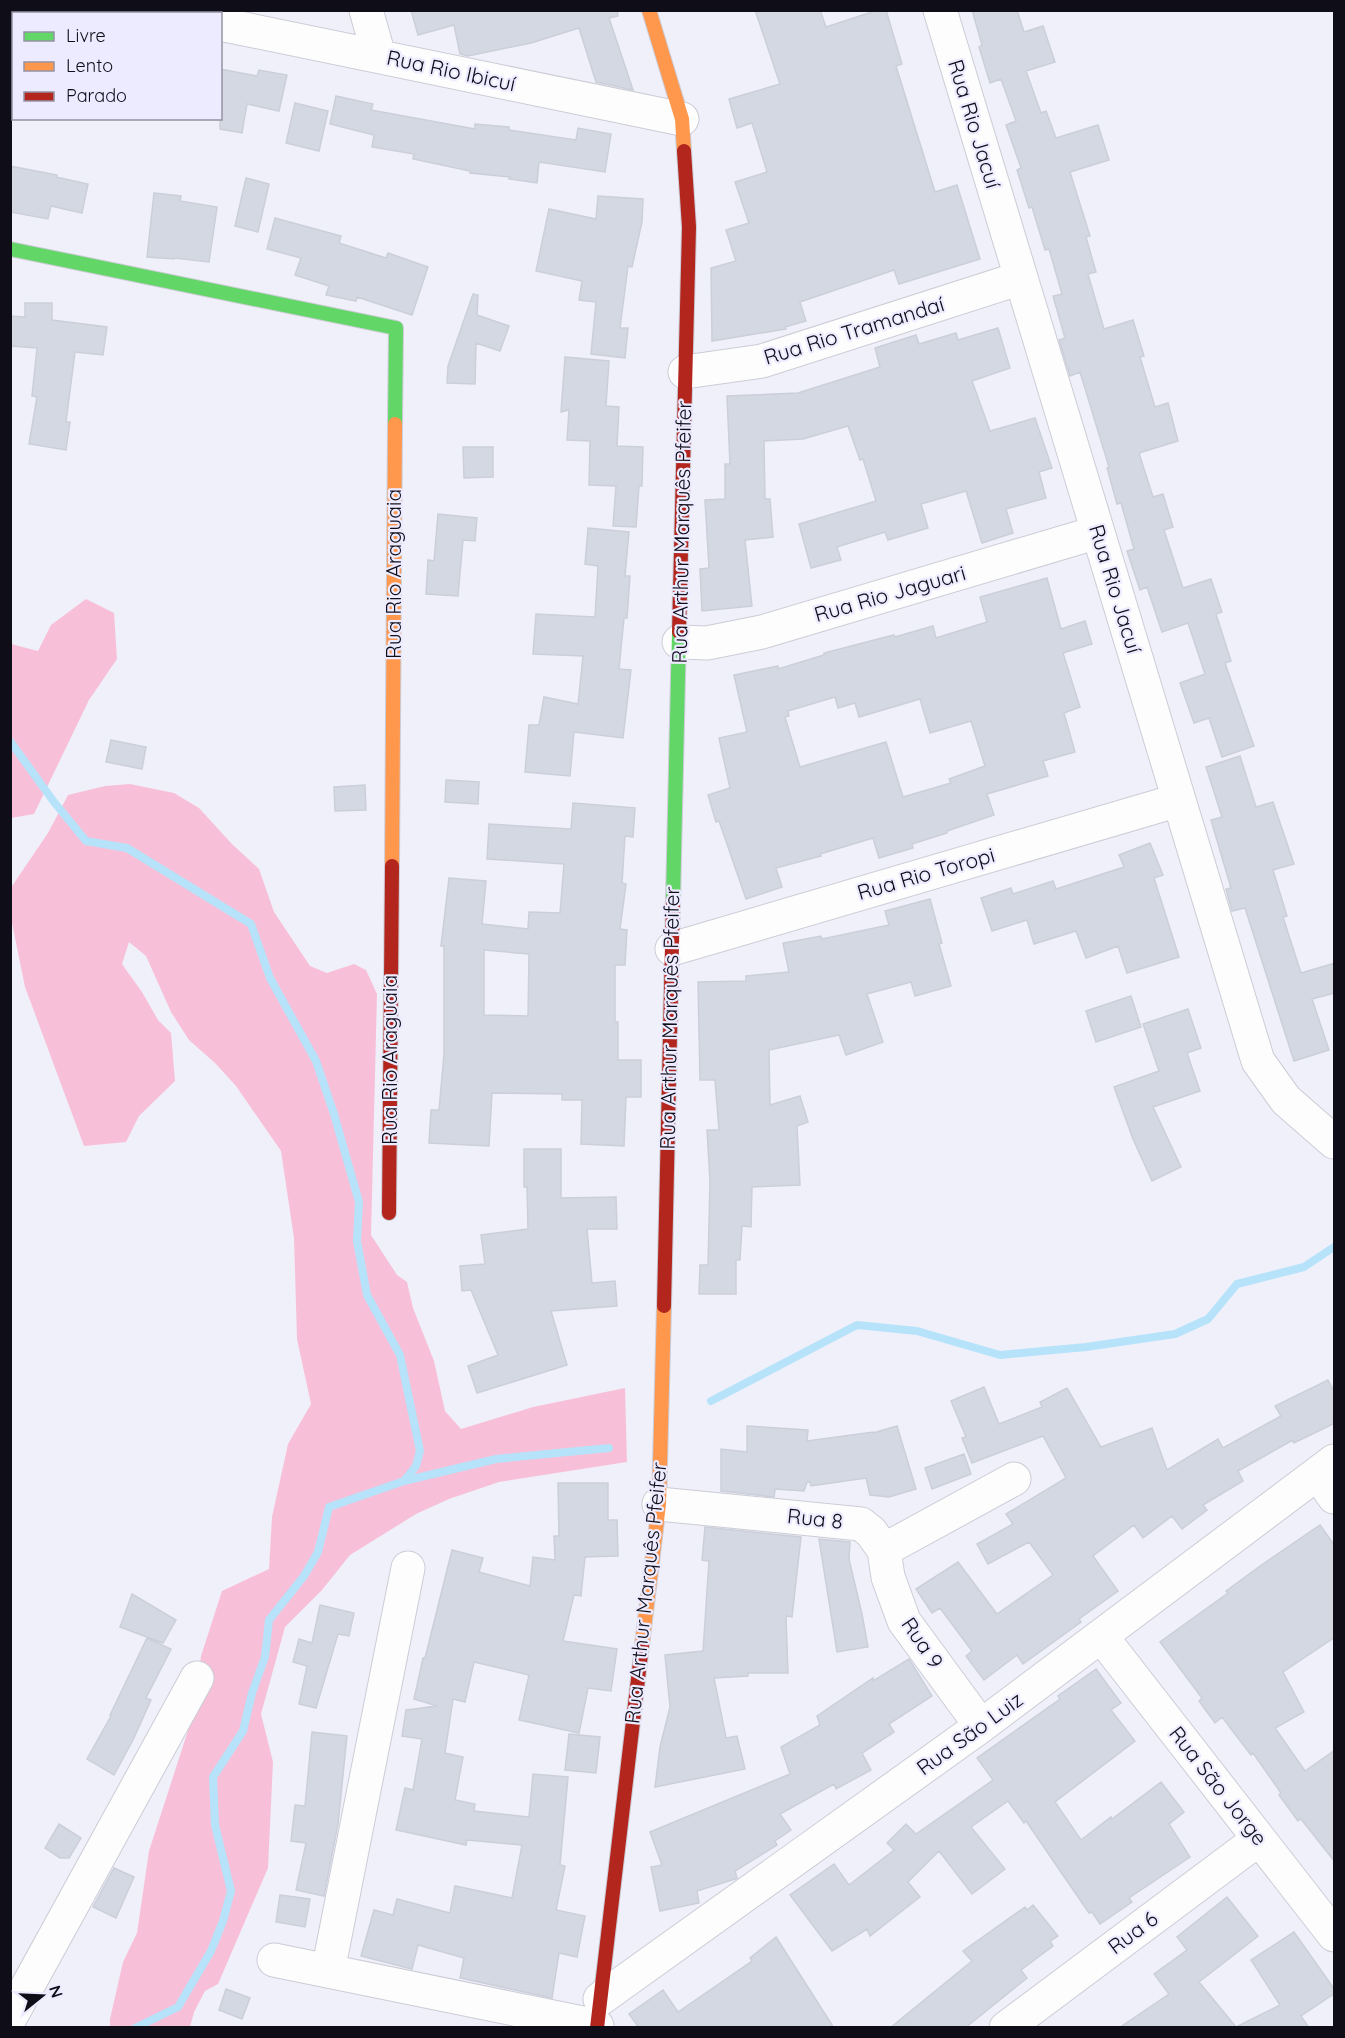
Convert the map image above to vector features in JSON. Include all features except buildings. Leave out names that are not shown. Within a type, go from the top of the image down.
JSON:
[{"type":"street","points":[[366,10],[379,56]]},
{"type":"street","name":"Rua Arthur Marquês Pfeifer","points":[[598,2017],[659,1504],[689,227],[682,118],[650,10]]},
{"type":"street","name":"Rua Rio Jacuí","points":[[940,10],[1258,1061],[1286,1100],[1335,1142]]},
{"type":"street","name":"Rua Rio Ibicuí","points":[[222,24],[682,118]]},
{"type":"street","name":"Rua Rio Araguaia","points":[[10,249],[396,328],[389,1213]]},
{"type":"street","name":"Rua Rio Tramandaí","points":[[685,372],[762,361],[1021,278]]},
{"type":"street","name":"Rua Rio Jaguari","points":[[679,642],[707,643],[762,632],[1098,532]]},
{"type":"street","name":"Rua Rio Toropi","points":[[672,949],[1179,800]]},
{"type":"street","name":"Rua São Luiz","points":[[598,2017],[1101,1636],[1329,1477]]},
{"type":"street","points":[[884,1550],[1014,1479]]},
{"type":"street","name":"Rua 8","points":[[659,1504],[861,1524],[871,1532],[884,1550]]},
{"type":"street","name":"Rua 9","points":[[884,1550],[888,1577],[904,1621],[981,1726]]},
{"type":"street","points":[[328,1971],[408,1568]]},
{"type":"street","name":"Rua São Jorge","points":[[1101,1636],[1335,1935]]},
{"type":"street","points":[[10,2018],[197,1678]]},
{"type":"street","name":"Rua 6","points":[[1006,2028],[1259,1839]]},
{"type":"street","points":[[274,1960],[598,2017]]},
{"type":"shaded area","points":[[86,599],[114,613],[117,659],[89,700],[34,814],[11,818],[11,644],[38,651],[51,625]]},
{"type":"shaded area","points":[[130,784],[174,793],[199,808],[259,869],[274,912],[310,966],[327,973],[354,964],[366,970],[377,994],[371,1235],[397,1275],[407,1282],[413,1308],[434,1361],[445,1411],[461,1429],[533,1407],[625,1388],[627,1462],[499,1482],[449,1499],[416,1514],[350,1555],[322,1590],[285,1627],[261,1714],[273,1762],[268,1868],[218,1984],[205,1991],[194,2012],[190,2027],[110,2027],[110,2019],[123,1962],[137,1933],[149,1851],[195,1709],[201,1656],[222,1591],[269,1569],[272,1517],[288,1444],[311,1404],[297,1339],[294,1238],[281,1151],[236,1086],[189,1040],[171,1012],[146,956],[129,942],[122,964],[158,1020],[171,1033],[175,1081],[139,1116],[126,1142],[84,1146],[25,987],[11,918],[10,889],[48,833],[68,795],[105,786]]},
{"type":"waterway","points":[[10,741],[54,802],[86,841],[127,848],[251,924],[270,978],[316,1061],[334,1114],[359,1202],[357,1241],[367,1295],[400,1355],[420,1451],[416,1466],[404,1481],[329,1507],[318,1552],[304,1576],[269,1620],[265,1657],[252,1693],[243,1731],[213,1777],[215,1825],[231,1891],[223,1921],[211,1951],[178,2007],[135,2028]]},
{"type":"waterway","points":[[711,1401],[857,1325],[917,1331],[1000,1355],[1086,1347],[1175,1334],[1208,1319],[1237,1284],[1304,1267],[1334,1247]]},
{"type":"waterway","points":[[404,1481],[496,1459],[609,1448]]},
{"type":"traffic: fast","points":[[10,249],[396,328],[395,424]]},
{"type":"traffic: fast","points":[[673,900],[679,632]]},
{"type":"traffic: slow","points":[[649,10],[682,119],[684,151]]},
{"type":"traffic: slow","points":[[392,866],[395,424]]},
{"type":"traffic: slow","points":[[642,1645],[659,1504],[664,1306]]},
{"type":"traffic: jam","points":[[679,632],[689,227],[684,151]]},
{"type":"traffic: jam","points":[[389,1213],[392,866]]},
{"type":"traffic: jam","points":[[664,1306],[673,900]]},
{"type":"traffic: jam","points":[[597,2028],[642,1645]]}]
